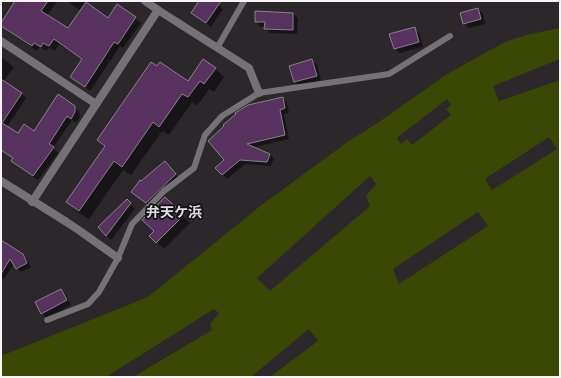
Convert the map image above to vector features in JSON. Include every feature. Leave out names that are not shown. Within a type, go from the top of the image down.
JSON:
[{"type":"street","points":[[144,1],[249,68],[259,93]]},
{"type":"street","points":[[32,202],[158,10]]},
{"type":"street","points":[[1,41],[96,104]]},
{"type":"street","points":[[1,181],[32,202],[80,230],[118,258]]},
{"type":"lane","points":[[217,48],[244,1]]},
{"type":"lane","points":[[47,320],[88,304],[99,292],[118,258],[132,224],[164,191],[194,168],[205,135],[222,116],[259,93],[389,74],[450,36]]},
{"type":"shaded area","points":[[560,28],[560,377],[1,377],[1,355],[148,297],[259,207],[346,143],[379,122],[447,74],[505,42],[526,35]]},
{"type":"pier","points":[[560,59],[560,80],[499,101],[493,86]]},
{"type":"pier","points":[[447,99],[451,105],[446,109],[451,115],[412,145],[407,139],[401,144],[397,138]]},
{"type":"pier","points":[[549,137],[557,149],[492,190],[485,179]]},
{"type":"pier","points":[[370,176],[376,184],[366,196],[370,206],[270,291],[257,278]]},
{"type":"pier","points":[[478,212],[488,226],[399,284],[393,269]]},
{"type":"pier","points":[[214,309],[219,313],[210,324],[212,330],[133,377],[106,377]]},
{"type":"pier","points":[[309,329],[318,341],[270,377],[251,377]]},
{"type":"building","points":[[15,1],[48,1],[41,11],[68,28],[86,2],[108,18],[117,4],[136,17],[118,44],[114,42],[85,87],[70,77],[82,59],[54,39],[49,46],[43,43],[41,47],[34,43],[32,46],[1,26],[1,23]]},
{"type":"building","points":[[199,1],[221,1],[206,23],[191,13]]},
{"type":"building","points":[[478,8],[481,19],[463,24],[460,13]]},
{"type":"building","points":[[255,11],[293,13],[293,30],[264,29],[265,22],[255,22]]},
{"type":"building","points":[[415,27],[419,42],[394,49],[389,34]]},
{"type":"building","points":[[203,59],[216,68],[204,84],[200,81],[188,97],[182,94],[159,127],[153,122],[122,167],[114,161],[79,211],[66,202],[105,146],[97,140],[151,62],[157,66],[160,62],[188,81]]},
{"type":"building","points":[[312,59],[317,76],[294,82],[289,66]]},
{"type":"building","points":[[1,79],[22,93],[2,123],[18,133],[24,124],[34,131],[58,94],[75,106],[75,112],[71,119],[67,116],[49,144],[54,147],[33,176],[11,161],[13,158],[1,150]]},
{"type":"building","points":[[283,97],[285,108],[280,110],[285,135],[247,144],[270,154],[267,162],[240,160],[222,175],[215,168],[224,160],[208,141],[236,114],[235,113],[248,105]]},
{"type":"building","points":[[165,161],[176,174],[146,203],[131,192],[140,180],[141,181]]},
{"type":"building","points":[[165,197],[184,215],[156,243],[149,236],[154,231],[142,220]]},
{"type":"building","points":[[127,199],[131,203],[106,236],[98,227]]},
{"type":"building","points":[[1,240],[23,254],[27,263],[16,269],[10,259],[1,274]]},
{"type":"building","points":[[61,289],[67,300],[41,314],[35,302]]},
{"type":"district","name":"弁天ケ浜","points":[[174,211]]}]
